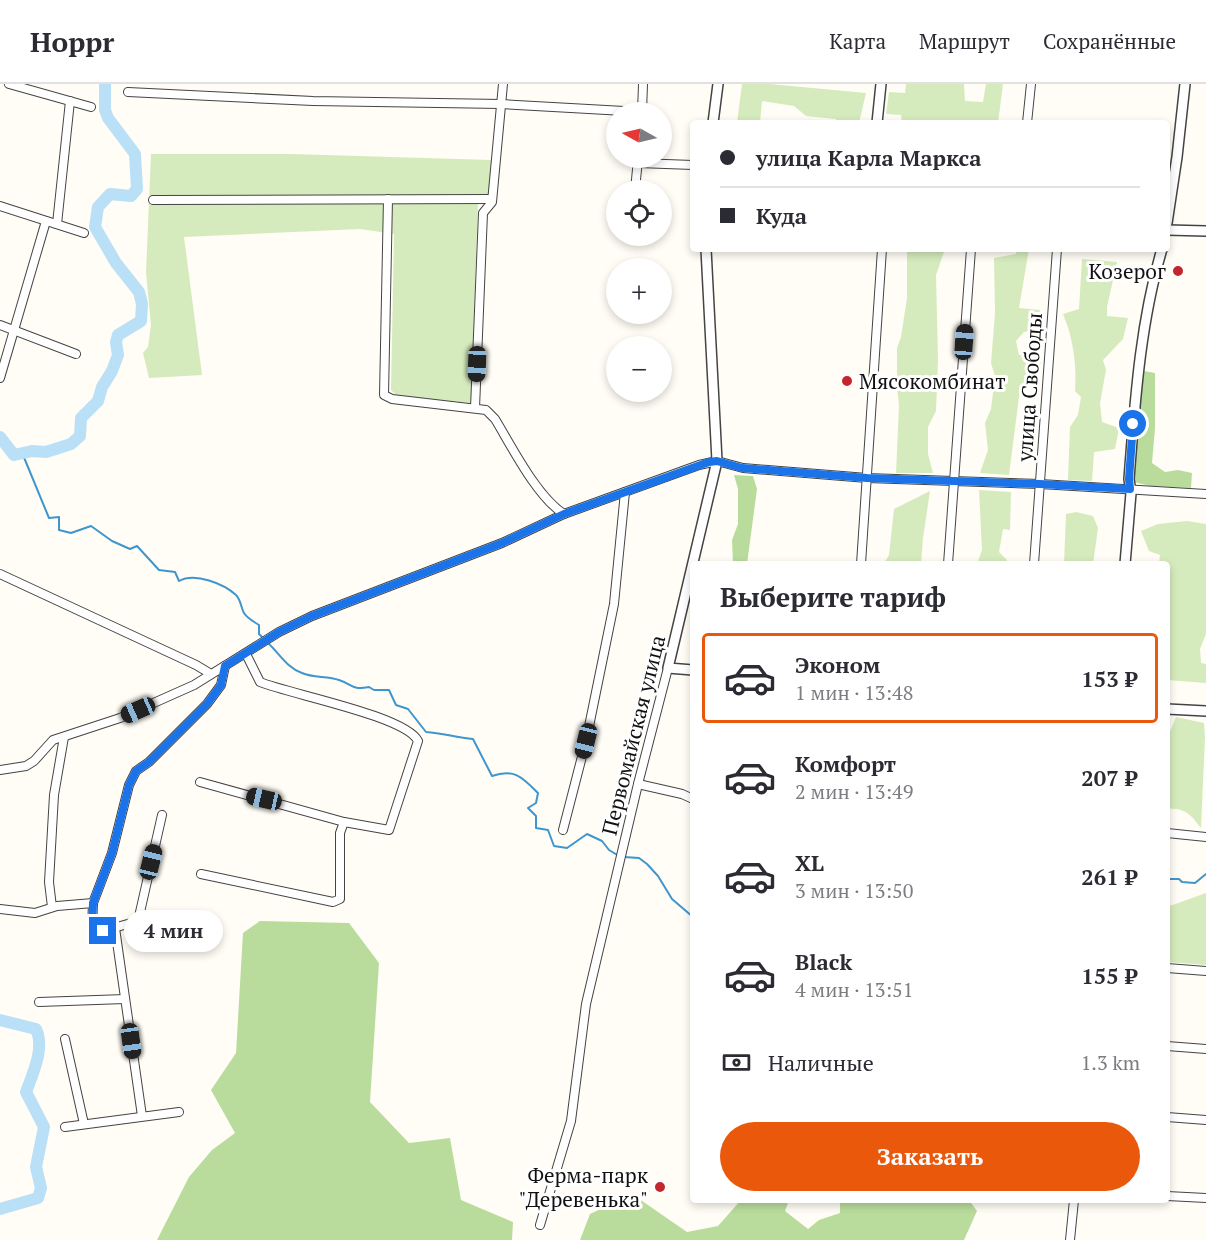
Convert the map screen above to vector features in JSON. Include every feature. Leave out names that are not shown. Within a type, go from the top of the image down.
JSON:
[{"type":"street","points":[[9,84],[91,106]]},
{"type":"street","points":[[475,408],[483,213],[492,199],[503,84]]},
{"type":"street","points":[[642,102],[643,84]]},
{"type":"street","points":[[713,120],[718,84]]},
{"type":"street","points":[[878,120],[881,84]]},
{"type":"street","points":[[1027,120],[1030,84]]},
{"type":"street","points":[[1170,183],[1172,156],[1185,84]]},
{"type":"street","points":[[128,92],[313,101],[501,104],[606,110]]},
{"type":"street","points":[[57,224],[69,100]]},
{"type":"street","points":[[672,163],[690,165]]},
{"type":"street","points":[[388,199],[384,395],[392,399],[486,410],[495,419],[544,497],[564,514]]},
{"type":"street","points":[[153,200],[492,199]]},
{"type":"street","points":[[0,206],[84,233]]},
{"type":"street","points":[[0,378],[45,221]]},
{"type":"street","points":[[1170,230],[1206,231]]},
{"type":"street","name":"Первомайская улица","points":[[693,561],[717,461],[706,252]]},
{"type":"street","points":[[861,561],[882,252]]},
{"type":"street","points":[[948,561],[971,252]]},
{"type":"street","name":"улица Свободы","points":[[1034,561],[1056,252]]},
{"type":"street","points":[[1125,561],[1129,479],[1141,356],[1152,282],[1161,252]]},
{"type":"street","points":[[0,325],[76,354]]},
{"type":"street","points":[[0,770],[26,766],[53,741],[120,718],[194,685],[279,632],[312,616],[502,543],[564,514],[699,465],[717,461],[742,468],[867,478],[1040,484],[1206,494]]},
{"type":"street","points":[[563,830],[586,741],[615,604],[625,492]]},
{"type":"street","points":[[0,574],[212,674]]},
{"type":"street","name":"Первомайская улица","points":[[540,1225],[571,1121],[586,1004],[690,575]]},
{"type":"street","points":[[200,782],[344,822],[389,830],[418,741],[417,738],[410,732],[380,718],[260,682],[246,654]]},
{"type":"street","points":[[162,815],[138,921],[96,931],[92,928],[93,903],[112,853],[129,785],[136,771],[149,762],[207,704],[221,685],[225,666]]},
{"type":"street","points":[[668,668],[690,670]]},
{"type":"street","points":[[1170,709],[1206,711]]},
{"type":"street","points":[[52,907],[48,882],[54,795],[64,737]]},
{"type":"street","points":[[638,784],[682,794],[690,798]]},
{"type":"street","points":[[201,874],[333,902],[340,899],[340,833],[344,822]]},
{"type":"street","points":[[1170,833],[1206,837]]},
{"type":"street","points":[[0,909],[35,913],[52,907],[93,903]]},
{"type":"street","points":[[115,928],[142,1116]]},
{"type":"street","points":[[1170,968],[1206,971]]},
{"type":"street","points":[[39,1002],[125,999]]},
{"type":"street","points":[[65,1039],[84,1124]]},
{"type":"street","points":[[1170,1046],[1206,1049]]},
{"type":"street","points":[[65,1127],[179,1112]]},
{"type":"street","points":[[1170,1117],[1206,1120]]},
{"type":"street","points":[[1170,1196],[1206,1198]]},
{"type":"street","points":[[1070,1240],[1074,1203]]},
{"type":"green space","points":[[742,84],[770,84],[866,93],[860,120],[806,116],[794,106],[762,101],[760,120],[737,120]]},
{"type":"green space","points":[[906,84],[964,84],[965,101],[983,102],[986,84],[1003,84],[998,120],[902,120],[901,115],[886,114],[889,92],[905,93]]},
{"type":"green space","points":[[151,154],[292,154],[491,160],[488,201],[478,202],[471,403],[397,396],[391,390],[394,234],[360,229],[184,237],[202,375],[149,378],[143,353],[148,347],[151,325],[146,272]]},
{"type":"green space","points":[[907,252],[944,252],[936,275],[938,360],[936,411],[928,427],[928,454],[933,473],[896,473],[899,405],[897,348],[907,298]]},
{"type":"green space","points":[[1016,252],[1028,252],[1019,308],[1040,310],[1043,329],[1024,332],[1016,341],[1019,355],[1042,356],[1036,384],[1020,389],[1009,475],[980,473],[988,450],[985,423],[991,409],[995,376],[991,363],[995,313],[994,258],[1016,254]]},
{"type":"green space","points":[[1082,259],[1117,262],[1107,316],[1128,318],[1123,339],[1103,360],[1106,370],[1100,403],[1102,422],[1119,428],[1115,449],[1094,452],[1092,481],[1068,480],[1070,427],[1078,415],[1081,397],[1075,391],[1074,352],[1063,314],[1079,309]]},
{"type":"green space","points":[[1144,371],[1155,373],[1155,428],[1152,463],[1165,472],[1178,470],[1192,473],[1191,488],[1150,486],[1134,482],[1134,457]]},
{"type":"green space","points":[[734,475],[753,476],[757,489],[747,561],[733,561],[732,540],[738,524],[738,489]]},
{"type":"green space","points":[[979,490],[1011,492],[1010,530],[1003,529],[999,552],[1007,561],[978,561],[982,550]]},
{"type":"green space","points":[[930,491],[921,561],[886,561],[889,555],[894,509]]},
{"type":"green space","points":[[1076,512],[1093,516],[1098,528],[1093,561],[1064,561],[1066,514]]},
{"type":"green space","points":[[1187,521],[1206,524],[1206,634],[1200,649],[1201,663],[1206,664],[1206,683],[1170,680],[1170,561],[1159,561],[1160,555],[1149,551],[1141,531],[1158,524]]},
{"type":"green space","points":[[1176,717],[1204,723],[1201,828],[1187,813],[1178,809],[1170,809],[1170,732]]},
{"type":"green space","points":[[1206,893],[1206,965],[1170,962],[1170,906]]},
{"type":"green space","points":[[260,921],[349,923],[379,963],[370,1102],[409,1143],[450,1138],[461,1200],[513,1222],[512,1240],[157,1240],[189,1177],[212,1150],[235,1133],[211,1090],[236,1053],[243,933]]},
{"type":"green space","points":[[632,1194],[687,1232],[718,1226],[738,1203],[788,1203],[785,1211],[808,1229],[819,1220],[840,1213],[840,1203],[971,1203],[977,1211],[964,1240],[580,1240],[590,1214]]},
{"type":"waterway","points":[[0,437],[14,455],[32,451],[46,452],[71,444],[80,436],[81,418],[98,401],[102,387],[112,371],[118,355],[116,342],[118,335],[141,321],[142,304],[139,292],[116,263],[95,227],[98,207],[110,194],[131,196],[137,189],[135,154],[108,118],[105,110],[105,84]]},
{"type":"waterway","points":[[23,455],[49,518],[59,517],[59,530],[71,533],[91,526],[112,541],[130,549],[137,546],[159,570],[175,572],[179,581],[193,578],[209,580],[224,587],[238,597],[245,615],[259,625],[259,634],[264,639]]},
{"type":"waterway","points":[[268,643],[288,664],[302,673],[334,679],[356,687],[389,690],[396,705],[408,709],[426,732],[473,739],[492,776],[513,774],[523,779],[538,793],[536,803],[528,808],[536,816],[536,828],[548,830],[554,846],[567,848],[587,834],[602,841],[609,850],[619,856]]},
{"type":"waterway","points":[[624,857],[639,858],[647,864],[658,876],[672,899],[690,914]]},
{"type":"waterway","points":[[1170,879],[1195,883],[1206,874]]},
{"type":"waterway","points":[[0,1020],[36,1029],[39,1052],[26,1092],[44,1127],[36,1167],[41,1188],[38,1198],[0,1209]]},
{"type":"place","name":"Козерог","points":[[1178,271]]},
{"type":"place","name":"Мясокомбинат","points":[[847,381]]},
{"type":"place","name":"Ферма-парк \"Деревенька\"","points":[[660,1187]]},
{"type":"route","points":[[103,931],[96,931],[92,928],[93,903],[101,887],[129,785],[136,771],[149,762],[207,704],[221,685],[225,666],[279,632],[312,616],[502,543],[564,514],[709,462],[717,461],[742,468],[867,478],[1130,489],[1133,424]]}]
